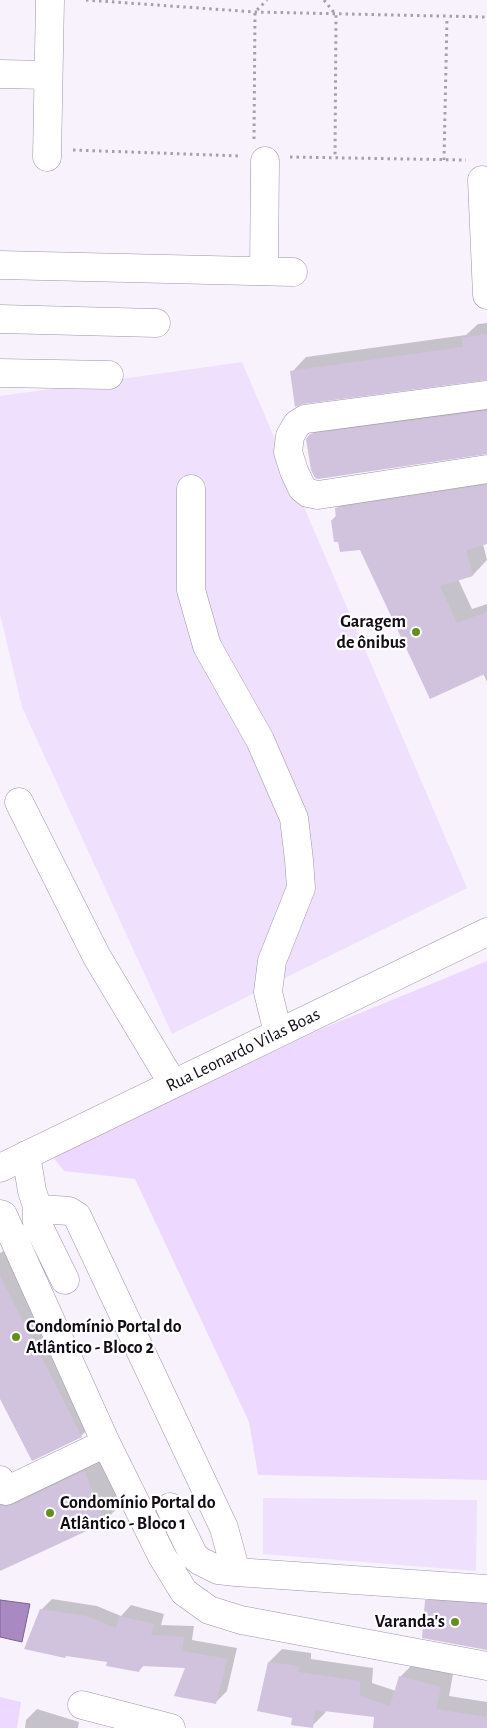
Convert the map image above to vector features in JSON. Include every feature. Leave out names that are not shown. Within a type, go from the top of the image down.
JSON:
[{"type":"street","points":[[47,157],[50,0]]},
{"type":"street","points":[[0,74],[48,75]]},
{"type":"street","points":[[259,154],[264,272]]},
{"type":"street","points":[[482,180],[487,295]]},
{"type":"street","points":[[0,265],[292,272]]},
{"type":"street","points":[[0,319],[156,323]]},
{"type":"street","points":[[0,372],[109,375]]},
{"type":"street","points":[[487,395],[305,419],[296,424],[290,436],[288,452],[302,488],[308,493],[318,496],[487,469]]},
{"type":"street","points":[[191,489],[191,590],[208,646],[260,740],[294,818],[300,860],[301,888],[272,961],[268,992],[278,1033]]},
{"type":"street","points":[[20,802],[97,957],[173,1084]]},
{"type":"street","name":"Rua Leonardo Vilas Boas","points":[[0,1168],[487,932]]},
{"type":"street","points":[[26,1155],[32,1191],[37,1206],[37,1223],[64,1280]]},
{"type":"street","points":[[37,1206],[42,1209],[69,1211],[77,1216],[224,1528],[236,1572]]},
{"type":"street","points":[[0,1214],[3,1215],[106,1443],[166,1563],[184,1592],[209,1610],[241,1620],[487,1666]]},
{"type":"street","points":[[2,1488],[106,1443]]},
{"type":"street","points":[[170,1507],[194,1556],[200,1562],[218,1570],[487,1589]]},
{"type":"street","points":[[82,1705],[171,1728]]},
{"type":"path","points":[[86,0],[255,12],[487,17]]},
{"type":"path","points":[[259,154],[255,12],[267,0]]},
{"type":"path","points":[[324,0],[336,14],[335,158]]},
{"type":"path","points":[[444,160],[447,16]]},
{"type":"shaded area","points":[[242,362],[467,888],[172,1034],[22,707],[0,614],[0,396]]},
{"type":"shaded area","points":[[487,961],[487,1480],[258,1475],[249,1422],[135,1179],[64,1171],[53,1157],[321,1029]]},
{"type":"shaded area","points":[[263,1498],[477,1500],[476,1571],[263,1554]]},
{"type":"shaded area","points":[[0,1600],[30,1604],[22,1642],[0,1637]]},
{"type":"shaded area","points":[[0,1697],[21,1702],[17,1728],[0,1728]]},
{"type":"building","points":[[487,334],[487,380],[303,404],[295,407],[290,371],[463,347],[462,338]]},
{"type":"building","points":[[487,411],[487,454],[318,479],[315,478],[311,470],[306,439],[310,434]]},
{"type":"building","points":[[487,485],[487,544],[466,550],[473,576],[440,586],[457,623],[487,612],[487,673],[430,699],[360,550],[340,552],[338,542],[334,542],[331,520],[336,519],[335,508]]},
{"type":"building","name":"Condomínio Portal do Atlântico - Bloco 2","points":[[0,1276],[82,1437],[32,1461],[0,1399]]},
{"type":"building","name":"Condomínio Portal do Atlântico - Bloco 1","points":[[85,1471],[104,1523],[0,1571],[0,1505],[6,1507],[13,1505]]},
{"type":"building","name":"Varanda's","points":[[425,1600],[487,1604],[487,1650],[422,1638]]},
{"type":"building","points":[[40,1609],[86,1616],[116,1628],[119,1616],[154,1624],[151,1635],[184,1637],[182,1651],[227,1659],[216,1704],[174,1696],[185,1668],[141,1666],[139,1672],[106,1666],[107,1662],[66,1656],[65,1658],[24,1649]]},
{"type":"building","points":[[268,1662],[299,1666],[298,1672],[360,1681],[360,1696],[390,1706],[399,1676],[441,1687],[436,1709],[487,1717],[487,1728],[373,1728],[374,1717],[315,1710],[313,1728],[291,1725],[292,1718],[257,1711]]},
{"type":"place","name":"Garagem de ônibus","points":[[416,632]]},
{"type":"place","name":"Condomínio Portal do Atlântico - Bloco 2","points":[[16,1337]]},
{"type":"place","name":"Condomínio Portal do Atlântico - Bloco 1","points":[[50,1513]]},
{"type":"place","name":"Varanda's","points":[[455,1622]]}]
